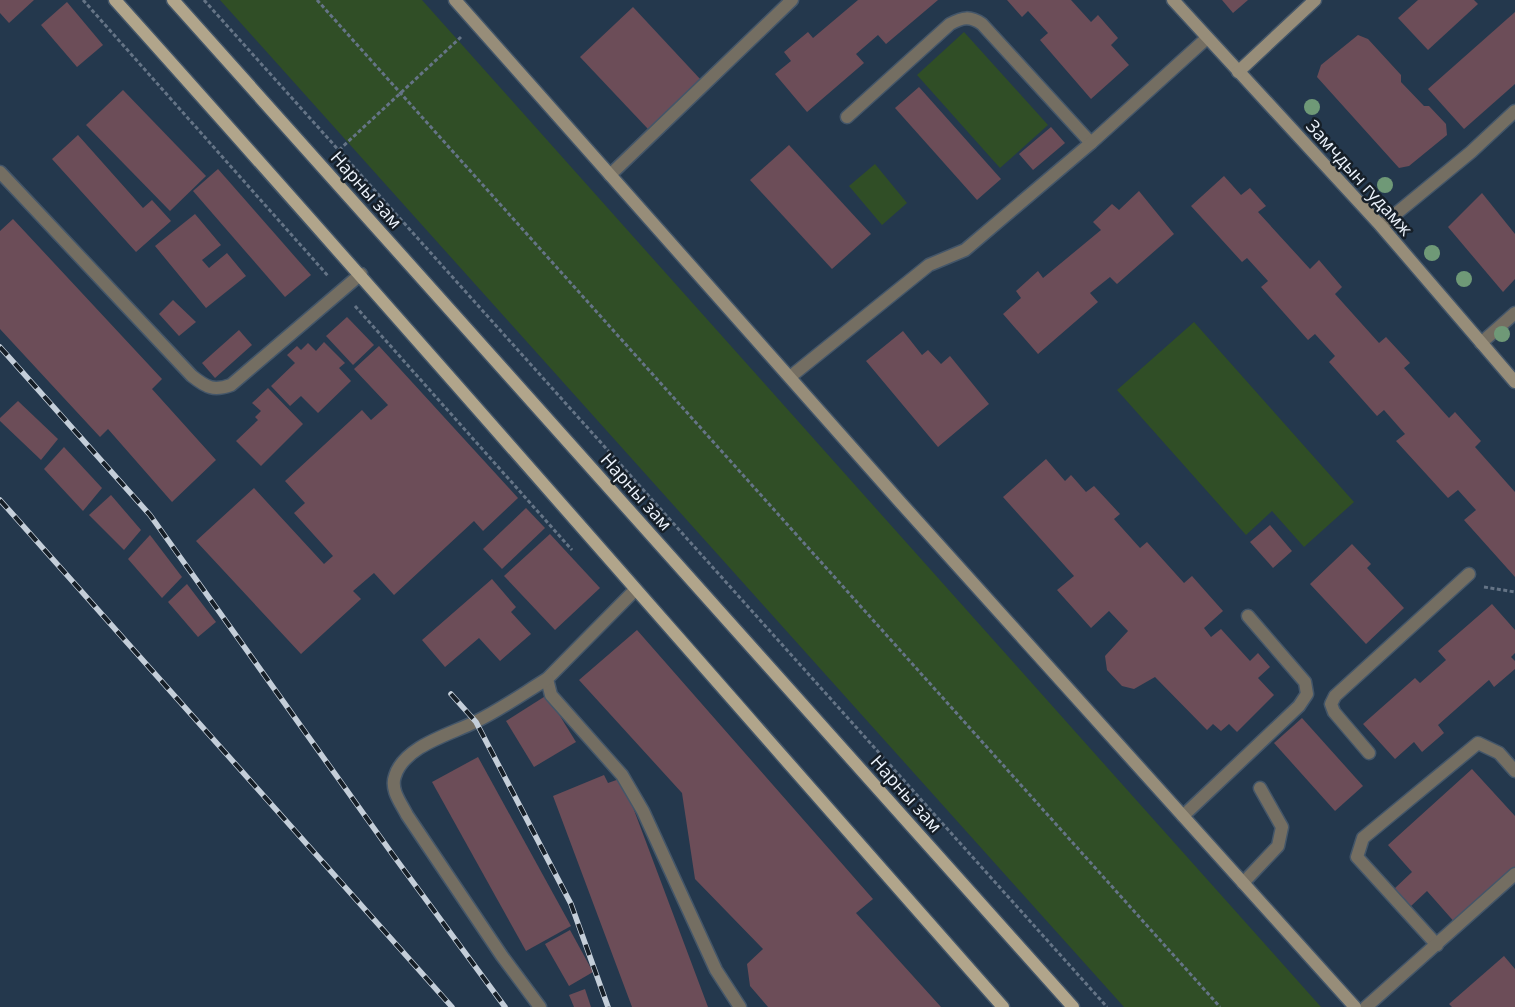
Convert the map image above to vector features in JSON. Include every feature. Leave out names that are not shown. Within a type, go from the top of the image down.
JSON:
[{"type":"main road","points":[[115,0],[361,274],[635,590],[1003,1007]]},
{"type":"main road","name":"Нарны зам","points":[[173,0],[1074,1007]]},
{"type":"street","points":[[455,0],[1182,816],[1355,1007]]},
{"type":"street","name":"Замчдын гудамж","points":[[1172,0],[1381,226],[1515,382]]},
{"type":"street","points":[[1238,72],[1315,0]]},
{"type":"lane","points":[[610,175],[792,0]]},
{"type":"lane","points":[[847,116],[950,24],[961,18],[973,18],[982,24],[1091,143]]},
{"type":"lane","points":[[790,377],[930,265],[964,250],[1091,143],[1207,38]]},
{"type":"lane","points":[[1381,226],[1471,152],[1515,111]]},
{"type":"lane","points":[[0,172],[192,376],[206,387],[217,390],[231,385],[361,274]]},
{"type":"lane","points":[[1481,342],[1515,313]]},
{"type":"lane","points":[[1369,752],[1334,712],[1331,704],[1335,696],[1469,574]]},
{"type":"lane","points":[[540,1007],[502,956],[407,815],[394,791],[395,776],[416,750],[431,741],[476,722],[547,679],[635,590]]},
{"type":"lane","points":[[1182,816],[1299,706],[1307,694],[1305,682],[1248,616]]},
{"type":"lane","points":[[547,679],[551,695],[622,775],[643,811],[716,970],[740,1007]]},
{"type":"lane","points":[[1437,945],[1358,857],[1363,838],[1478,744],[1499,753],[1515,770]]},
{"type":"lane","points":[[1243,883],[1278,846],[1282,828],[1260,788]]},
{"type":"lane","points":[[1366,1007],[1515,874]]},
{"type":"path","points":[[83,0],[573,552]]},
{"type":"path","points":[[204,0],[1108,1007]]},
{"type":"path","points":[[317,0],[1220,1007]]},
{"type":"path","points":[[339,150],[476,23]]},
{"type":"path","points":[[1469,574],[1482,587],[1515,592]]},
{"type":"green space","points":[[220,0],[422,0],[1321,1007],[1124,1007]]},
{"type":"green space","points":[[964,32],[1048,125],[1000,168],[917,75]]},
{"type":"green space","points":[[875,164],[907,203],[882,225],[849,186]]},
{"type":"green space","points":[[1194,322],[1354,502],[1304,547],[1272,511],[1246,535],[1117,390]]},
{"type":"building","points":[[0,0],[34,0],[9,23],[0,13]]},
{"type":"building","points":[[858,0],[938,0],[886,44],[878,35],[856,54],[864,63],[807,112],[775,74],[791,61],[784,52],[808,32],[813,38]]},
{"type":"building","points":[[1007,0],[1071,0],[1091,22],[1098,15],[1118,38],[1111,45],[1129,65],[1091,99],[1040,40],[1048,33],[1028,11],[1022,17]]},
{"type":"building","points":[[1222,0],[1248,0],[1233,13]]},
{"type":"building","points":[[1418,0],[1474,0],[1478,4],[1428,50],[1398,18]]},
{"type":"building","points":[[67,2],[103,45],[77,67],[41,25]]},
{"type":"building","points":[[633,7],[701,80],[648,129],[580,57]]},
{"type":"building","points":[[1515,12],[1515,84],[1464,129],[1428,89]]},
{"type":"building","points":[[1358,35],[1368,39],[1401,75],[1401,82],[1424,106],[1429,106],[1446,124],[1447,135],[1409,166],[1399,168],[1317,77],[1321,65]]},
{"type":"building","points":[[919,87],[1001,179],[977,200],[895,108]]},
{"type":"building","points":[[123,90],[206,176],[170,211],[86,125]]},
{"type":"building","points":[[1051,127],[1065,143],[1033,170],[1019,154]]},
{"type":"building","points":[[78,135],[143,208],[152,200],[171,221],[136,252],[52,159]]},
{"type":"building","points":[[789,145],[871,234],[832,269],[750,180]]},
{"type":"building","points":[[218,169],[311,275],[285,297],[193,191]]},
{"type":"building","points":[[1224,176],[1241,195],[1250,188],[1266,206],[1258,212],[1310,269],[1319,260],[1342,287],[1335,294],[1379,343],[1386,337],[1410,363],[1404,368],[1449,418],[1455,412],[1481,441],[1475,447],[1515,492],[1515,577],[1464,520],[1476,510],[1458,490],[1448,498],[1396,441],[1405,434],[1384,410],[1377,416],[1329,362],[1335,356],[1315,334],[1308,340],[1261,287],[1268,281],[1247,258],[1242,262],[1191,206]]},
{"type":"building","points":[[1139,191],[1174,234],[1117,284],[1110,277],[1090,293],[1098,302],[1038,354],[1003,314],[1021,298],[1016,291],[1038,271],[1043,278],[1101,230],[1093,222],[1112,204],[1119,210]]},
{"type":"building","points":[[1482,193],[1515,234],[1515,279],[1503,292],[1448,227]]},
{"type":"building","points":[[195,214],[221,245],[202,260],[209,268],[227,253],[246,276],[206,308],[155,246]]},
{"type":"building","points":[[13,219],[162,379],[152,389],[216,460],[172,502],[108,429],[100,437],[0,329],[0,231]]},
{"type":"building","points":[[173,300],[196,322],[179,336],[159,314]]},
{"type":"building","points":[[347,317],[374,345],[353,365],[326,336]]},
{"type":"building","points":[[239,330],[252,345],[215,378],[202,363]]},
{"type":"building","points":[[903,331],[922,355],[928,350],[941,364],[950,356],[989,404],[938,447],[866,361]]},
{"type":"building","points":[[324,342],[345,363],[339,368],[351,381],[318,413],[301,396],[290,406],[271,386],[295,363],[287,355],[297,346],[301,350],[308,343],[316,351]]},
{"type":"building","points":[[379,346],[518,498],[483,531],[474,521],[394,595],[374,573],[353,591],[361,599],[301,654],[196,541],[254,488],[324,564],[333,556],[294,513],[305,503],[285,481],[362,410],[371,420],[388,405],[354,369]]},
{"type":"building","points":[[268,388],[303,424],[261,466],[236,441],[258,420],[255,417],[261,411],[252,403]]},
{"type":"building","points":[[18,401],[58,439],[41,460],[0,421],[0,418]]},
{"type":"building","points":[[64,447],[102,488],[83,511],[44,469]]},
{"type":"building","points":[[1046,459],[1065,481],[1071,475],[1086,492],[1094,486],[1120,514],[1114,519],[1140,548],[1147,542],[1184,583],[1192,576],[1223,611],[1204,628],[1211,637],[1221,629],[1250,661],[1258,653],[1270,667],[1258,678],[1274,695],[1237,732],[1229,724],[1221,731],[1213,724],[1207,730],[1155,677],[1134,689],[1122,686],[1107,670],[1105,656],[1128,631],[1109,611],[1091,628],[1057,590],[1074,576],[1003,497]]},
{"type":"building","points":[[111,495],[141,530],[124,550],[89,515]]},
{"type":"building","points":[[526,508],[545,528],[502,569],[483,549]]},
{"type":"building","points":[[1270,525],[1292,551],[1273,568],[1250,542]]},
{"type":"building","points":[[550,534],[600,588],[555,630],[504,576]]},
{"type":"building","points":[[150,535],[182,577],[162,598],[128,559]]},
{"type":"building","points":[[1352,544],[1371,564],[1367,568],[1404,608],[1366,644],[1310,584]]},
{"type":"building","points":[[492,579],[516,607],[511,612],[531,634],[500,661],[479,638],[445,667],[422,640]]},
{"type":"building","points":[[187,584],[216,622],[198,637],[168,602]]},
{"type":"building","points":[[1492,604],[1515,630],[1515,653],[1511,657],[1515,661],[1515,669],[1494,687],[1489,680],[1438,725],[1444,733],[1422,752],[1414,742],[1395,759],[1363,724],[1415,678],[1420,683],[1446,660],[1438,651]]},
{"type":"building","points":[[637,630],[873,899],[856,913],[941,1007],[768,1007],[750,986],[747,964],[763,949],[695,879],[682,793],[579,680]]},
{"type":"building","points":[[547,695],[576,742],[534,767],[506,721]]},
{"type":"building","points":[[1302,718],[1363,786],[1335,811],[1274,743]]},
{"type":"building","points":[[478,757],[571,926],[526,951],[432,782]]},
{"type":"building","points":[[1472,769],[1515,816],[1515,873],[1457,925],[1427,891],[1410,907],[1394,889],[1412,872],[1388,845]]},
{"type":"building","points":[[604,775],[608,783],[622,778],[708,1007],[632,1007],[553,796]]},
{"type":"building","points":[[570,930],[593,972],[569,986],[545,944]]},
{"type":"building","points":[[1504,956],[1515,969],[1515,1007],[1452,1007],[1449,1004]]},
{"type":"building","points":[[585,989],[591,1007],[574,1007],[569,995]]},
{"type":"railway","points":[[0,347],[150,515],[393,855],[505,1007]]},
{"type":"railway","points":[[0,500],[452,1007]]},
{"type":"railway","points":[[451,694],[476,722],[571,904],[608,1007]]}]
